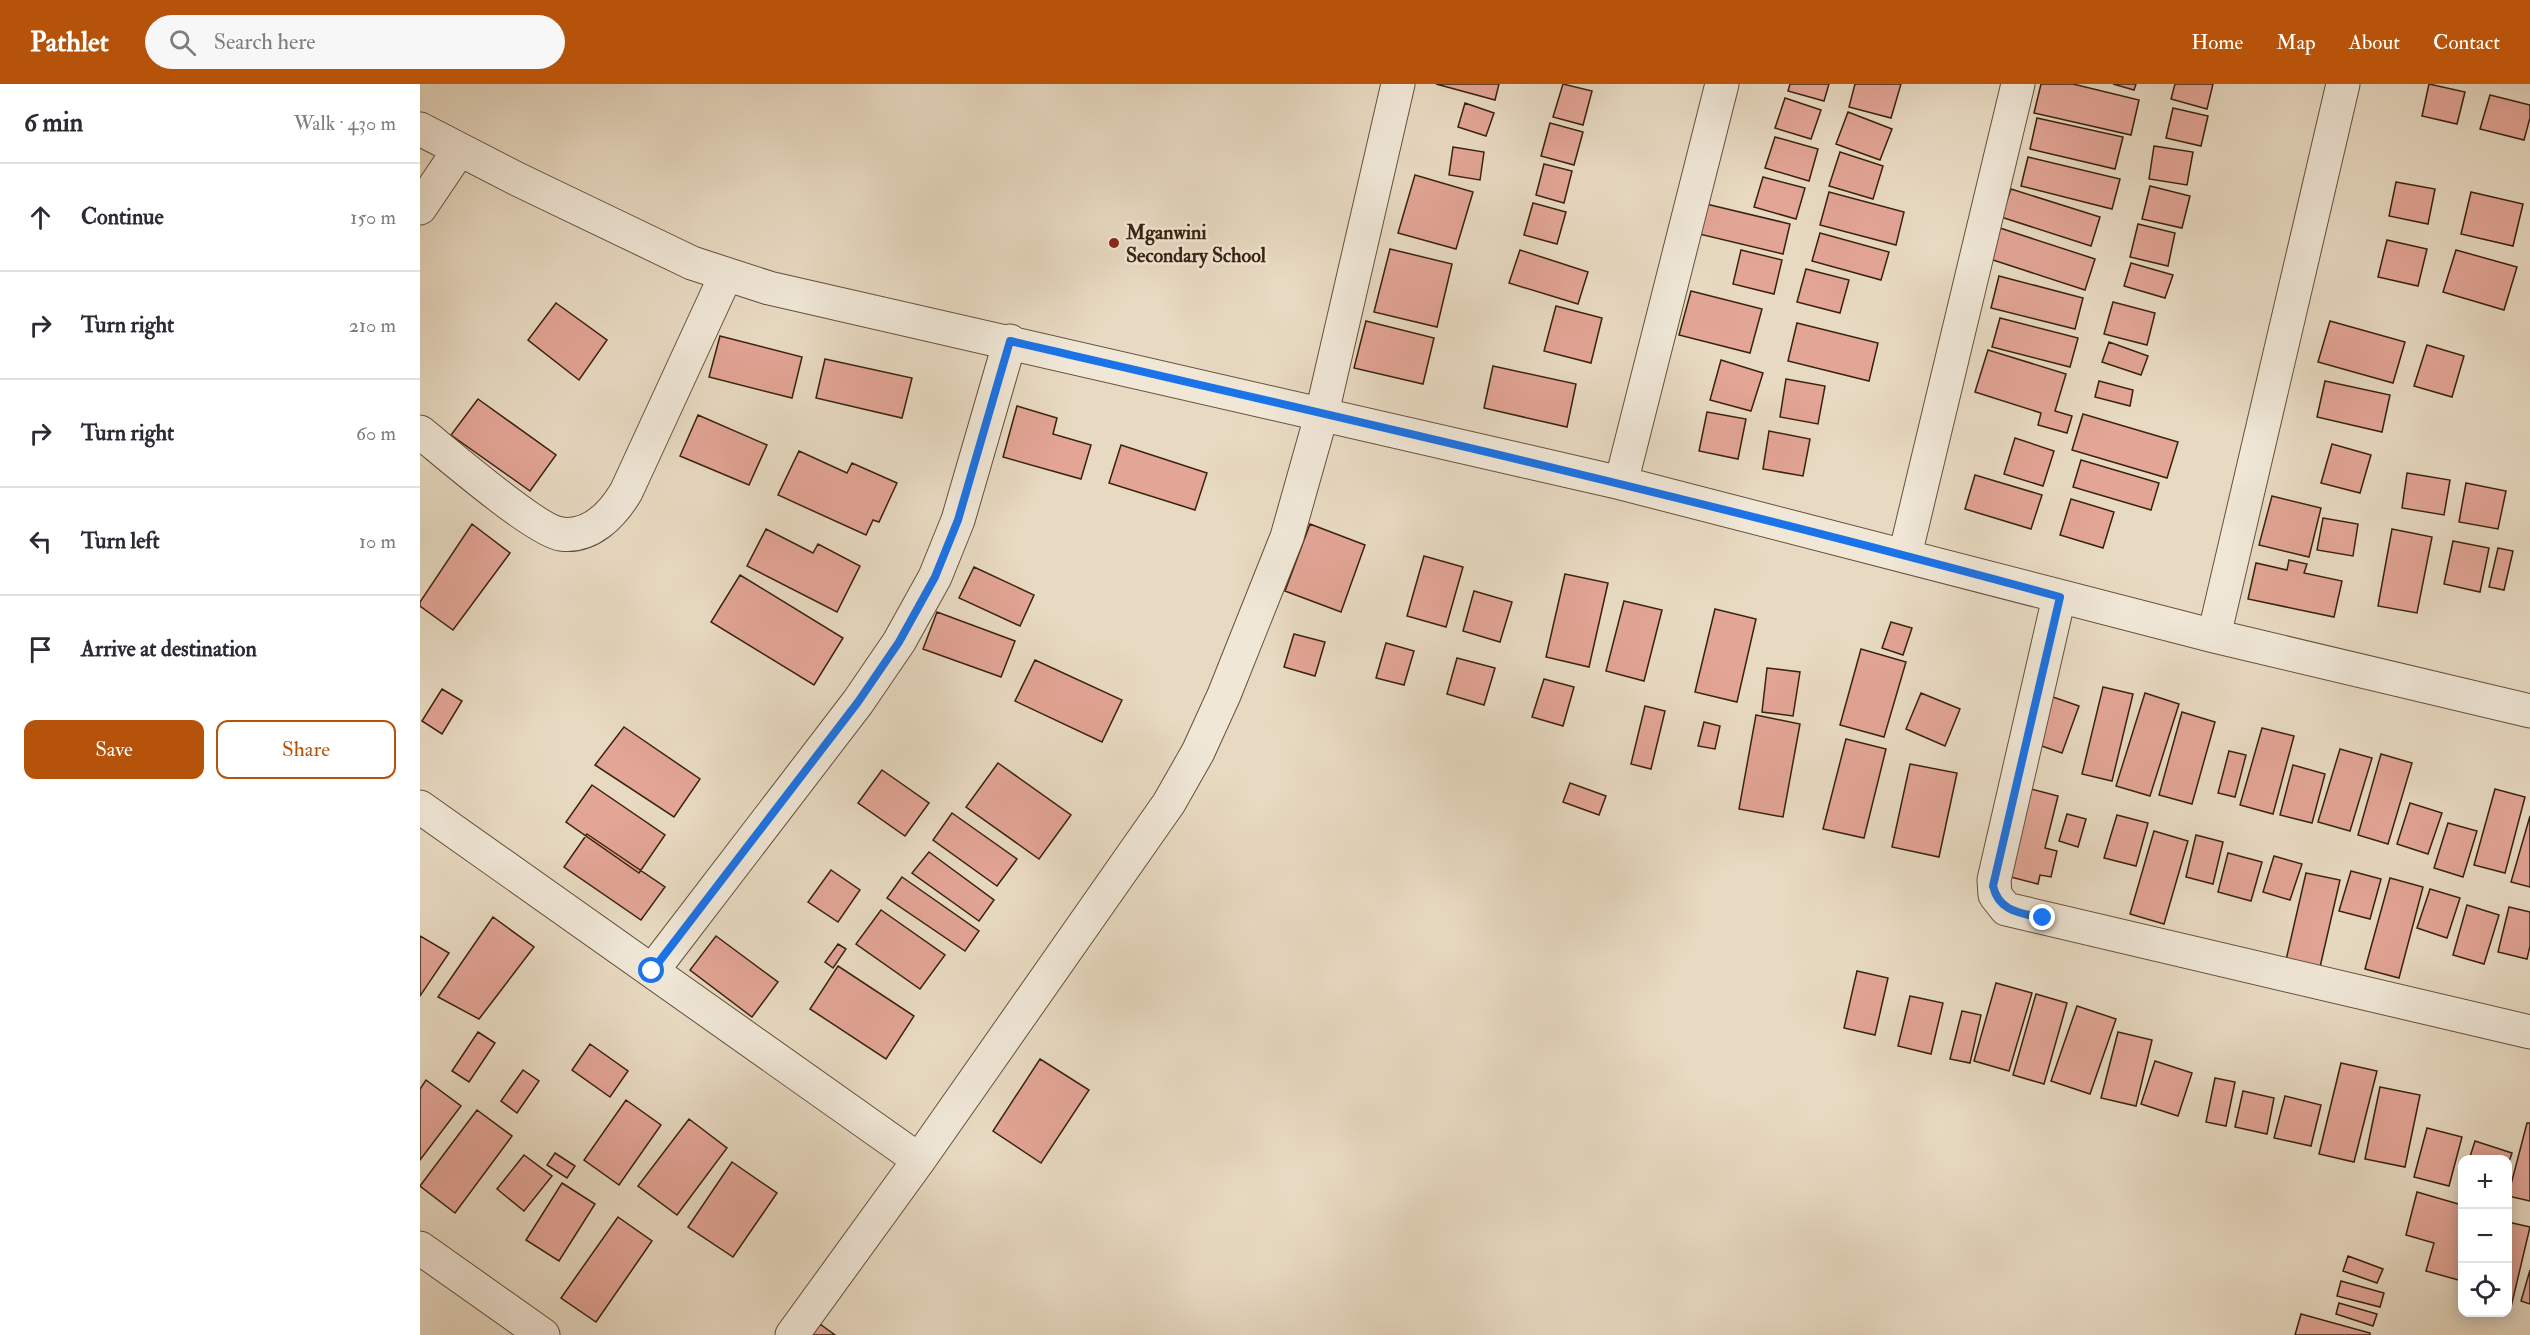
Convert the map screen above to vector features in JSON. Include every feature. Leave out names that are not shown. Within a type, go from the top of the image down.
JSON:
[{"type":"street","points":[[792,1335],[919,1160],[1169,803],[1198,752],[1248,640],[1287,537],[1322,413],[1398,84]]},
{"type":"street","points":[[1621,483],[1722,84]]},
{"type":"street","points":[[1905,555],[2018,84]]},
{"type":"street","points":[[2214,636],[2343,84]]},
{"type":"street","points":[[420,129],[692,263],[769,288],[1010,341],[1621,483],[2214,636],[2530,711]]},
{"type":"street","points":[[420,208],[459,150]]},
{"type":"street","points":[[420,432],[544,529],[573,534],[586,530],[615,511],[626,492],[726,275]]},
{"type":"street","points":[[652,971],[858,702],[899,642],[935,577],[958,520],[1010,341]]},
{"type":"street","points":[[2060,597],[1994,879],[1995,895],[2006,909],[2530,1032]]},
{"type":"street","points":[[420,807],[919,1160]]},
{"type":"street","points":[[420,1248],[543,1335]]},
{"type":"building","points":[[1436,84],[1499,84],[1495,100]]},
{"type":"building","points":[[1563,84],[1592,91],[1583,125],[1553,117]]},
{"type":"building","points":[[1790,84],[1829,84],[1824,101],[1788,91]]},
{"type":"building","points":[[1855,84],[1901,84],[1891,118],[1849,107]]},
{"type":"building","points":[[2041,84],[2073,84],[2139,100],[2131,135],[2034,113]]},
{"type":"building","points":[[2113,84],[2136,84],[2134,90]]},
{"type":"building","points":[[2175,84],[2213,84],[2207,109],[2171,99]]},
{"type":"building","points":[[2429,84],[2465,92],[2457,124],[2422,116]]},
{"type":"building","points":[[2490,95],[2530,105],[2530,118],[2524,140],[2480,129]]},
{"type":"building","points":[[1785,98],[1821,110],[1811,139],[1775,128]]},
{"type":"building","points":[[1465,103],[1494,113],[1486,136],[1458,127]]},
{"type":"building","points":[[2173,108],[2208,116],[2201,146],[2166,138]]},
{"type":"building","points":[[1848,112],[1892,129],[1880,160],[1836,144]]},
{"type":"building","points":[[2037,118],[2123,137],[2115,169],[2030,149]]},
{"type":"building","points":[[1550,123],[1583,132],[1574,165],[1541,156]]},
{"type":"building","points":[[1775,137],[1818,149],[1809,181],[1765,168]]},
{"type":"building","points":[[2154,146],[2193,152],[2187,185],[2149,179]]},
{"type":"building","points":[[1453,147],[1484,152],[1480,180],[1449,175]]},
{"type":"building","points":[[1840,152],[1883,166],[1873,199],[1829,186]]},
{"type":"building","points":[[2028,157],[2120,179],[2112,209],[2021,186]]},
{"type":"building","points":[[1544,164],[1572,171],[1564,203],[1536,195]]},
{"type":"building","points":[[1415,175],[1473,192],[1456,249],[1398,233]]},
{"type":"building","points":[[1763,177],[1805,188],[1796,219],[1754,207]]},
{"type":"building","points":[[2396,182],[2435,189],[2428,224],[2389,216]]},
{"type":"building","points":[[2150,186],[2190,196],[2182,228],[2142,219]]},
{"type":"building","points":[[2011,189],[2100,217],[2091,246],[2001,217]]},
{"type":"building","points":[[1829,192],[1904,212],[1896,245],[1820,225]]},
{"type":"building","points":[[2471,192],[2523,204],[2513,246],[2461,234]]},
{"type":"building","points":[[1533,203],[1566,212],[1557,244],[1524,235]]},
{"type":"building","points":[[1702,203],[1790,224],[1783,254],[1695,233]]},
{"type":"building","points":[[2138,224],[2175,233],[2168,266],[2130,257]]},
{"type":"building","points":[[2000,228],[2095,259],[2085,290],[1990,259]]},
{"type":"building","points":[[1820,233],[1889,252],[1881,280],[1812,261]]},
{"type":"building","points":[[2387,240],[2427,249],[2418,286],[2378,277]]},
{"type":"building","points":[[1390,249],[1452,264],[1437,327],[1374,312]]},
{"type":"building","points":[[1520,250],[1588,272],[1578,304],[1509,283]]},
{"type":"building","points":[[1741,250],[1782,260],[1774,294],[1733,284]]},
{"type":"building","points":[[2456,250],[2517,267],[2504,310],[2443,292]]},
{"type":"building","points":[[2131,263],[2173,275],[2165,298],[2124,286]]},
{"type":"building","points":[[1806,269],[1849,280],[1840,313],[1797,302]]},
{"type":"building","points":[[1999,276],[2083,298],[2075,329],[1991,308]]},
{"type":"building","points":[[1691,291],[1762,309],[1750,353],[1679,335]]},
{"type":"building","points":[[2113,302],[2155,313],[2147,345],[2104,334]]},
{"type":"building","points":[[556,303],[607,340],[579,380],[528,340]]},
{"type":"building","points":[[1556,306],[1602,318],[1591,363],[1544,351]]},
{"type":"building","points":[[2000,318],[2078,338],[2070,367],[1992,347]]},
{"type":"building","points":[[1366,321],[1434,338],[1423,384],[1354,368]]},
{"type":"building","points":[[2330,321],[2405,342],[2393,383],[2318,362]]},
{"type":"building","points":[[1797,323],[1878,343],[1869,381],[1788,361]]},
{"type":"building","points":[[720,336],[802,357],[792,398],[709,377]]},
{"type":"building","points":[[2109,342],[2148,356],[2141,375],[2102,362]]},
{"type":"building","points":[[2427,345],[2464,356],[2452,397],[2414,386]]},
{"type":"building","points":[[1988,350],[2066,374],[2055,411],[2072,416],[2067,433],[2038,425],[2041,413],[1975,392]]},
{"type":"building","points":[[825,359],[912,378],[902,418],[816,398]]},
{"type":"building","points":[[1721,360],[1763,373],[1751,411],[1710,400]]},
{"type":"building","points":[[1493,366],[1576,384],[1567,427],[1484,408]]},
{"type":"building","points":[[1786,379],[1825,386],[1818,424],[1780,417]]},
{"type":"building","points":[[2099,381],[2133,390],[2130,406],[2095,397]]},
{"type":"building","points":[[2325,381],[2390,395],[2382,432],[2317,417]]},
{"type":"building","points":[[478,399],[556,455],[530,491],[451,435]]},
{"type":"building","points":[[1017,406],[1057,418],[1053,434],[1091,445],[1081,479],[1003,457]]},
{"type":"building","points":[[1707,412],[1746,419],[1738,459],[1699,451]]},
{"type":"building","points":[[2083,414],[2178,442],[2167,478],[2072,450]]},
{"type":"building","points":[[698,415],[767,445],[749,485],[680,456]]},
{"type":"building","points":[[1769,431],[1810,439],[1803,476],[1763,469]]},
{"type":"building","points":[[2015,438],[2054,451],[2043,486],[2004,474]]},
{"type":"building","points":[[2332,444],[2371,455],[2360,493],[2321,483]]},
{"type":"building","points":[[1121,445],[1207,473],[1195,510],[1109,483]]},
{"type":"building","points":[[799,451],[847,473],[852,463],[897,483],[879,522],[873,520],[866,535],[778,495]]},
{"type":"building","points":[[2081,460],[2159,483],[2151,510],[2073,487]]},
{"type":"building","points":[[2407,473],[2450,480],[2444,515],[2402,508]]},
{"type":"building","points":[[1975,475],[2042,495],[2031,529],[1965,509]]},
{"type":"building","points":[[2466,483],[2506,491],[2498,529],[2459,522]]},
{"type":"building","points":[[2272,496],[2321,508],[2309,557],[2259,545]]},
{"type":"building","points":[[2071,499],[2114,512],[2103,548],[2060,535]]},
{"type":"building","points":[[2323,518],[2358,524],[2353,556],[2317,550]]},
{"type":"building","points":[[472,524],[510,553],[453,630],[420,606],[420,602]]},
{"type":"building","points":[[1310,524],[1365,545],[1341,612],[1285,591]]},
{"type":"building","points":[[766,529],[813,553],[818,544],[860,566],[837,612],[747,566]]},
{"type":"building","points":[[2392,529],[2432,537],[2417,613],[2378,606]]},
{"type":"building","points":[[2453,541],[2489,548],[2480,592],[2444,584]]},
{"type":"building","points":[[2498,548],[2513,551],[2504,590],[2489,587]]},
{"type":"building","points":[[1424,556],[1463,567],[1446,627],[1407,616]]},
{"type":"building","points":[[2289,560],[2307,564],[2304,573],[2342,581],[2334,617],[2248,599],[2256,563],[2287,570]]},
{"type":"building","points":[[974,567],[1034,595],[1020,626],[959,598]]},
{"type":"building","points":[[1565,574],[1608,583],[1589,667],[1546,657]]},
{"type":"building","points":[[740,575],[843,638],[814,685],[711,622]]},
{"type":"building","points":[[1474,591],[1512,602],[1500,642],[1463,631]]},
{"type":"building","points":[[1624,601],[1662,610],[1644,681],[1606,671]]},
{"type":"building","points":[[1715,609],[1756,619],[1737,702],[1695,692]]},
{"type":"building","points":[[937,612],[1015,641],[1001,677],[923,649]]},
{"type":"building","points":[[1891,622],[1912,628],[1903,655],[1882,648]]},
{"type":"building","points":[[1294,634],[1325,642],[1315,676],[1284,667]]},
{"type":"building","points":[[1386,643],[1414,651],[1404,685],[1376,678]]},
{"type":"building","points":[[1861,649],[1906,662],[1884,737],[1840,725]]},
{"type":"building","points":[[1457,658],[1495,668],[1484,705],[1447,694]]},
{"type":"building","points":[[1035,660],[1122,700],[1102,742],[1015,701]]},
{"type":"building","points":[[1767,668],[1800,672],[1793,716],[1762,712]]},
{"type":"building","points":[[1544,679],[1574,687],[1563,726],[1532,717]]},
{"type":"building","points":[[2103,687],[2133,694],[2112,781],[2082,774]]},
{"type":"building","points":[[442,689],[462,701],[442,734],[422,721]]},
{"type":"building","points":[[1921,693],[1960,709],[1945,746],[1906,729]]},
{"type":"building","points":[[2145,693],[2179,704],[2150,796],[2116,786]]},
{"type":"building","points":[[2050,696],[2079,706],[2062,753],[2033,743]]},
{"type":"building","points":[[1645,706],[1665,711],[1651,769],[1631,764]]},
{"type":"building","points":[[2182,712],[2215,722],[2192,804],[2159,795]]},
{"type":"building","points":[[1756,715],[1800,724],[1783,817],[1739,809]]},
{"type":"building","points":[[1704,722],[1720,726],[1715,749],[1698,746]]},
{"type":"building","points":[[624,727],[700,779],[674,817],[595,765]]},
{"type":"building","points":[[2262,728],[2294,736],[2273,814],[2240,805]]},
{"type":"building","points":[[1846,739],[1886,749],[1864,838],[1823,829]]},
{"type":"building","points":[[2340,749],[2372,758],[2350,831],[2318,822]]},
{"type":"building","points":[[2229,751],[2246,755],[2235,797],[2218,793]]},
{"type":"building","points":[[2381,754],[2412,763],[2388,844],[2358,835]]},
{"type":"building","points":[[998,763],[1071,815],[1039,859],[966,807]]},
{"type":"building","points":[[1910,764],[1957,773],[1939,857],[1892,847]]},
{"type":"building","points":[[2293,765],[2325,774],[2312,823],[2280,815]]},
{"type":"building","points":[[882,770],[929,803],[905,836],[858,803]]},
{"type":"building","points":[[1570,783],[1606,796],[1599,815],[1563,802]]},
{"type":"building","points":[[592,785],[665,835],[639,873],[566,822]]},
{"type":"building","points":[[2020,786],[2058,796],[2045,848],[2057,851],[2051,877],[2040,875],[2038,884],[1999,874]]},
{"type":"building","points":[[2495,789],[2525,797],[2505,873],[2474,865]]},
{"type":"building","points":[[2410,803],[2442,813],[2428,854],[2397,844]]},
{"type":"building","points":[[952,813],[1017,859],[997,886],[933,840]]},
{"type":"building","points":[[2067,814],[2086,819],[2078,847],[2059,841]]},
{"type":"building","points":[[2117,815],[2148,823],[2136,866],[2104,858]]},
{"type":"building","points":[[2530,816],[2530,887],[2511,882]]},
{"type":"building","points":[[2448,823],[2477,831],[2463,877],[2434,868]]},
{"type":"building","points":[[2154,831],[2188,841],[2164,924],[2130,914]]},
{"type":"building","points":[[587,834],[665,887],[641,920],[564,867]]},
{"type":"building","points":[[2196,835],[2223,842],[2213,884],[2186,877]]},
{"type":"building","points":[[929,852],[994,900],[979,921],[912,873]]},
{"type":"building","points":[[2228,853],[2262,862],[2251,901],[2218,892]]},
{"type":"building","points":[[2274,856],[2302,864],[2290,900],[2263,892]]},
{"type":"building","points":[[831,870],[860,890],[838,922],[808,902]]},
{"type":"building","points":[[2351,871],[2381,879],[2370,919],[2339,911]]},
{"type":"building","points":[[2306,873],[2340,880],[2320,967],[2286,960]]},
{"type":"building","points":[[902,877],[979,931],[965,951],[887,898]]},
{"type":"building","points":[[2390,878],[2423,887],[2399,978],[2365,969]]},
{"type":"building","points":[[2430,889],[2460,898],[2447,938],[2417,928]]},
{"type":"building","points":[[2467,905],[2499,915],[2484,964],[2453,955]]},
{"type":"building","points":[[2509,907],[2530,912],[2530,946],[2527,959],[2498,952]]},
{"type":"building","points":[[881,910],[945,955],[920,989],[856,944]]},
{"type":"building","points":[[493,917],[534,947],[479,1019],[438,997]]},
{"type":"building","points":[[420,936],[449,953],[420,996]]},
{"type":"building","points":[[716,936],[778,982],[752,1017],[690,970]]},
{"type":"building","points":[[838,944],[846,949],[833,968],[825,962]]},
{"type":"building","points":[[838,966],[914,1016],[886,1059],[810,1009]]},
{"type":"building","points":[[1857,971],[1888,978],[1875,1035],[1844,1028]]},
{"type":"building","points":[[1996,983],[2032,993],[2009,1071],[1974,1061]]},
{"type":"building","points":[[2036,994],[2067,1003],[2044,1084],[2013,1075]]},
{"type":"building","points":[[1910,996],[1943,1003],[1931,1054],[1898,1046]]},
{"type":"building","points":[[2077,1006],[2116,1019],[2090,1094],[2051,1081]]},
{"type":"building","points":[[1962,1011],[1981,1015],[1970,1063],[1950,1059]]},
{"type":"building","points":[[478,1032],[495,1043],[469,1082],[452,1071]]},
{"type":"building","points":[[2118,1032],[2152,1040],[2136,1106],[2101,1098]]},
{"type":"building","points":[[590,1044],[628,1071],[610,1097],[572,1070]]},
{"type":"building","points":[[1040,1059],[1089,1090],[1041,1163],[993,1131]]},
{"type":"building","points":[[2155,1061],[2192,1073],[2178,1116],[2141,1104]]},
{"type":"building","points":[[2341,1063],[2377,1071],[2354,1162],[2319,1154]]},
{"type":"building","points":[[523,1070],[539,1081],[517,1113],[501,1101]]},
{"type":"building","points":[[2215,1078],[2235,1082],[2226,1126],[2206,1122]]},
{"type":"building","points":[[426,1080],[461,1106],[420,1160],[420,1089]]},
{"type":"building","points":[[2380,1087],[2420,1095],[2405,1167],[2365,1159]]},
{"type":"building","points":[[2243,1091],[2274,1098],[2267,1134],[2235,1127]]},
{"type":"building","points":[[2285,1096],[2321,1105],[2311,1146],[2274,1138]]},
{"type":"building","points":[[626,1100],[661,1125],[619,1185],[584,1160]]},
{"type":"building","points":[[477,1110],[512,1136],[455,1213],[420,1186]]},
{"type":"building","points":[[689,1119],[727,1148],[677,1215],[638,1186]]},
{"type":"building","points":[[2527,1123],[2530,1123],[2530,1201],[2512,1197],[2512,1181]]},
{"type":"building","points":[[2427,1128],[2462,1137],[2449,1186],[2414,1177]]},
{"type":"building","points":[[2475,1141],[2512,1153],[2511,1155],[2471,1155]]},
{"type":"building","points":[[555,1153],[575,1166],[567,1178],[547,1165]]},
{"type":"building","points":[[524,1155],[552,1176],[524,1211],[497,1189]]},
{"type":"building","points":[[732,1162],[777,1193],[733,1257],[688,1227]]},
{"type":"building","points":[[562,1183],[595,1204],[559,1261],[526,1240]]},
{"type":"building","points":[[2417,1192],[2458,1204],[2458,1280],[2426,1271],[2434,1243],[2406,1235]]},
{"type":"building","points":[[618,1217],[652,1241],[596,1322],[561,1298]]},
{"type":"building","points":[[2512,1223],[2530,1227],[2512,1303]]},
{"type":"building","points":[[2348,1256],[2383,1269],[2377,1283],[2343,1271]]},
{"type":"building","points":[[2530,1270],[2530,1304],[2521,1301]]},
{"type":"building","points":[[2341,1281],[2384,1293],[2380,1307],[2337,1296]]},
{"type":"building","points":[[2339,1303],[2377,1314],[2373,1326],[2336,1314]]},
{"type":"building","points":[[2301,1314],[2370,1333],[2370,1335],[2295,1335]]},
{"type":"building","points":[[820,1324],[835,1335],[812,1335]]},
{"type":"place","name":"Mganwini Secondary School","points":[[1114,243]]},
{"type":"route","points":[[652,971],[858,702],[899,642],[935,577],[958,520],[1010,341],[1621,483],[2060,597],[1993,886],[1995,895],[2006,909],[2043,918]]}]
